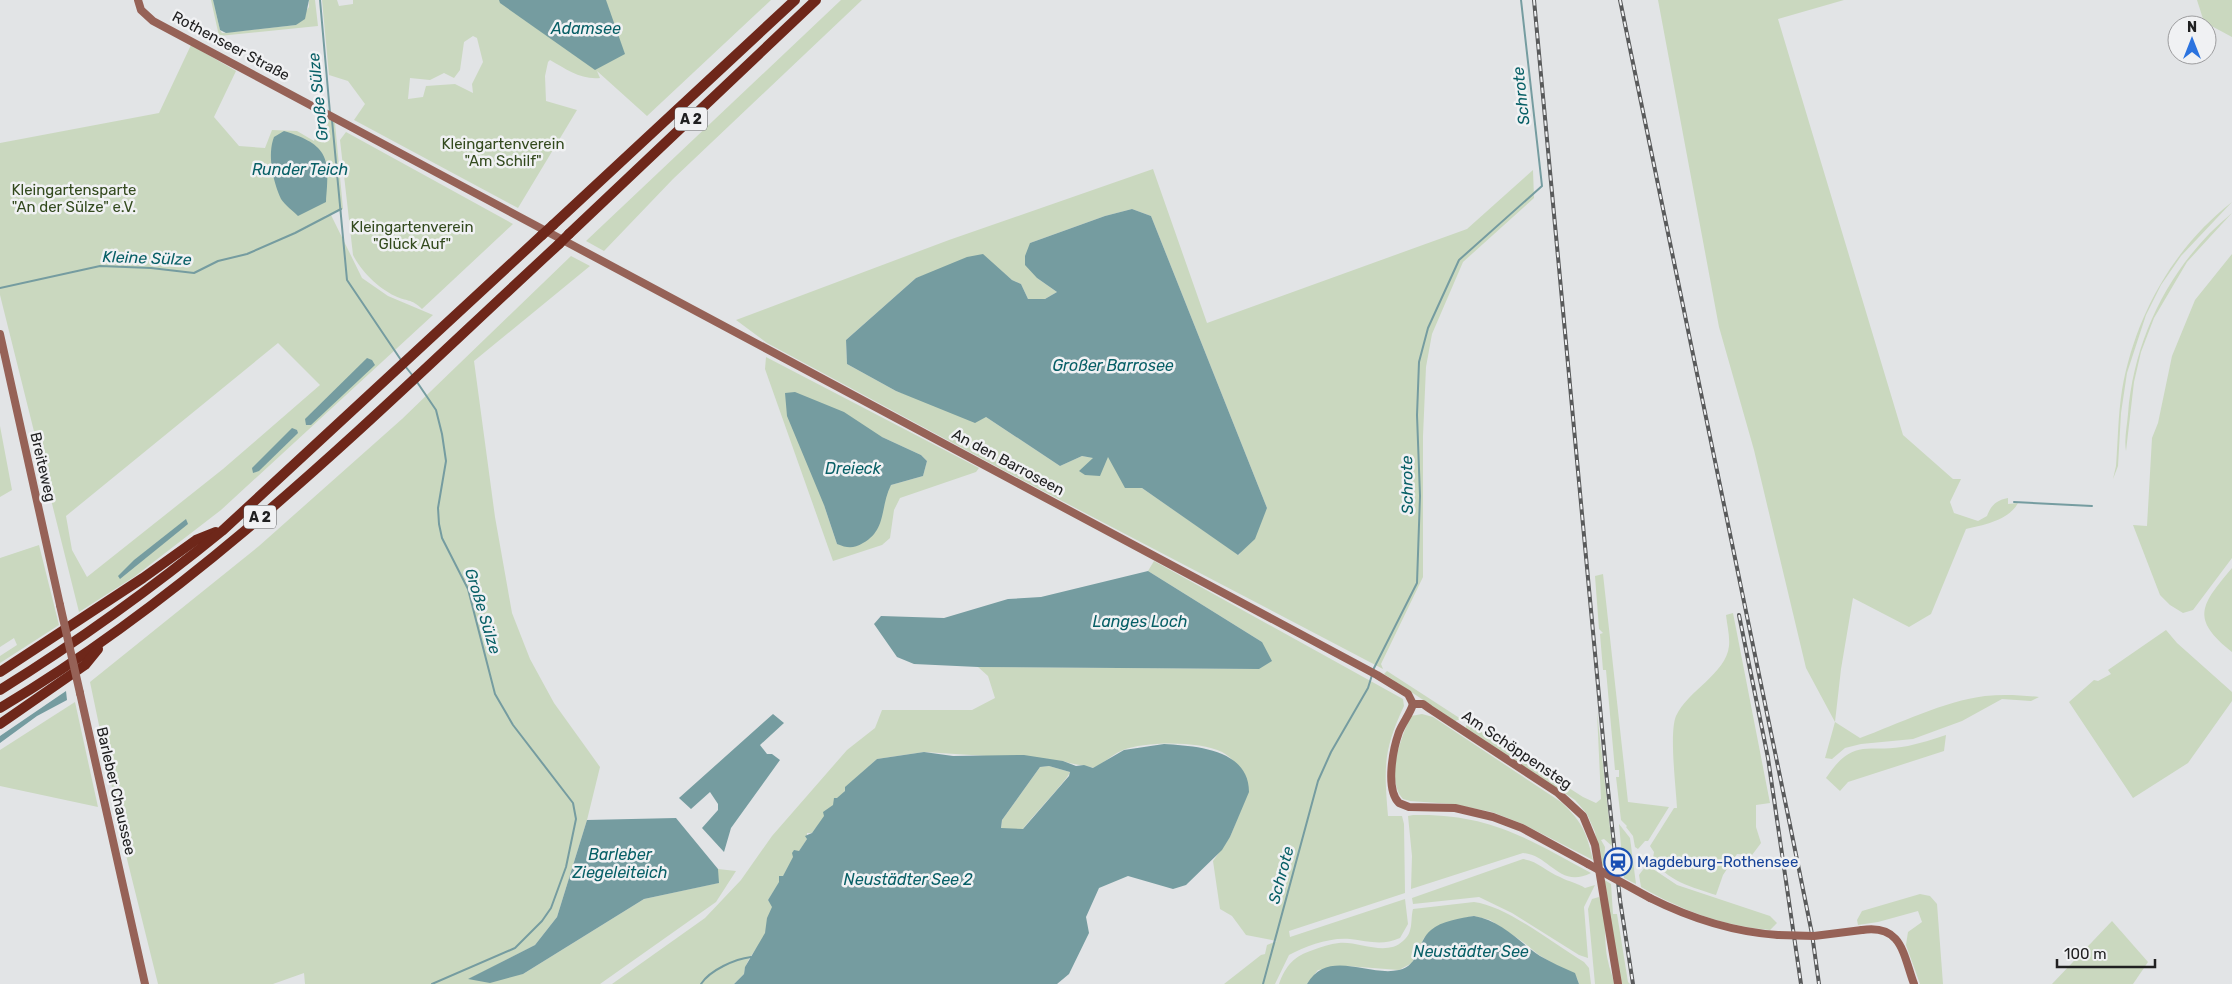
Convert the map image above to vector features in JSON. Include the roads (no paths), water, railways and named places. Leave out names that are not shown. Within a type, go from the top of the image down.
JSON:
[{"type":"highway","name":"A 2","points":[[0,690],[82,637],[167,574],[222,530],[795,0]]},
{"type":"highway","name":"A 2","points":[[0,708],[109,636],[244,532],[559,244],[816,0]]},
{"type":"highway","points":[[0,672],[143,578],[196,540],[222,530]]},
{"type":"highway","points":[[0,724],[85,665],[109,636]]},
{"type":"street","name":"Rothenseer Straße","points":[[138,0],[141,10],[153,21],[584,251]]},
{"type":"street","name":"An den Barroseen","points":[[584,251],[1377,675],[1408,694],[1413,704]]},
{"type":"street","name":"Breiteweg","points":[[0,334],[60,605]]},
{"type":"street","name":"Barleber Chaussee","points":[[60,605],[145,984]]},
{"type":"street","points":[[1413,704],[1399,733],[1393,753],[1392,787],[1394,798],[1398,802],[1409,807],[1455,808],[1494,817],[1522,828],[1650,898],[1707,922],[1750,932],[1778,935],[1814,936],[1881,929],[1896,937],[1914,984]]},
{"type":"street","name":"Am Schöppensteg","points":[[1413,704],[1423,704],[1458,727],[1558,793],[1583,816],[1596,845],[1618,984]]},
{"type":"water","points":[[213,0],[309,0],[305,19],[296,25],[226,33],[220,30]]},
{"type":"water","name":"Adamsee","points":[[499,0],[606,0],[625,54],[595,70],[500,3]]},
{"type":"water","name":"Runder Teich","points":[[284,131],[299,136],[318,148],[326,164],[326,202],[298,216],[281,199],[272,168],[271,152],[274,137]]},
{"type":"water","name":"Großer Barrosee","points":[[1132,209],[1151,216],[1267,508],[1255,539],[1238,555],[1142,488],[1125,488],[1108,457],[1100,476],[1085,475],[1079,471],[1093,458],[1082,456],[1060,466],[986,417],[975,423],[896,391],[847,364],[846,340],[916,278],[967,257],[983,254],[1012,280],[1021,284],[1028,299],[1045,299],[1057,292],[1037,278],[1025,265],[1025,256],[1030,243],[1105,216]]},
{"type":"water","points":[[367,358],[372,360],[375,365],[311,425],[306,425],[305,419]]},
{"type":"water","name":"Dreieck","points":[[795,392],[844,412],[882,437],[921,455],[927,461],[923,476],[891,485],[880,524],[871,538],[859,545],[850,547],[837,544],[824,505],[787,416],[785,393]]},
{"type":"water","points":[[292,428],[297,430],[298,433],[259,471],[253,473],[252,468]]},
{"type":"water","points":[[186,519],[188,524],[120,579],[118,576],[134,560]]},
{"type":"water","name":"Langes Loch","points":[[1148,571],[1262,642],[1272,661],[1259,669],[978,667],[914,664],[897,657],[874,624],[881,616],[944,618],[1008,599],[1041,597]]},
{"type":"water","points":[[66,691],[67,700],[37,716],[0,743],[0,736]]},
{"type":"water","points":[[773,714],[784,723],[760,745],[767,754],[772,754],[780,760],[731,828],[724,852],[702,828],[718,810],[718,804],[710,792],[691,809],[679,798]]},
{"type":"water","name":"Neustädter See 2","points":[[1164,744],[1191,746],[1218,753],[1231,758],[1240,767],[1247,778],[1249,792],[1230,837],[1222,850],[1186,885],[1173,889],[1128,876],[1099,888],[1086,917],[1089,933],[1069,974],[1057,984],[734,984],[744,974],[745,967],[765,933],[767,918],[772,907],[768,900],[779,882],[779,876],[783,876],[793,857],[792,853],[794,850],[799,851],[807,839],[805,836],[812,833],[824,816],[823,812],[833,805],[834,798],[837,798],[845,791],[845,787],[877,759],[924,752],[953,756],[1024,755],[1093,768],[1124,750]],"holes":[[[1049,766],[1070,772],[1069,776],[1023,829],[1001,828],[1002,820],[1040,767]]]},
{"type":"water","name":"Barleber Ziegeleiteich","points":[[676,818],[718,869],[719,883],[644,899],[523,974],[490,983],[468,979],[535,945],[557,917],[587,820]]},
{"type":"water","name":"Neustädter See","points":[[1474,916],[1493,922],[1540,956],[1575,973],[1579,984],[1307,984],[1316,973],[1326,968],[1337,966],[1387,971],[1406,968],[1415,958],[1423,940],[1431,930],[1446,922]]},
{"type":"waterway","name":"Große Sülze","points":[[320,0],[330,113]]},
{"type":"waterway","name":"Schrote","points":[[1373,670],[1417,583],[1420,496],[1417,415],[1419,362],[1428,328],[1459,260],[1542,186],[1521,0]]},
{"type":"waterway","name":"Große Sülze","points":[[332,120],[347,280],[401,360]]},
{"type":"waterway","name":"Kleine Sülze","points":[[0,288],[100,266],[151,268],[194,273],[218,261],[247,254],[295,233],[341,209]]},
{"type":"waterway","name":"Große Sülze","points":[[405,366],[413,376]]},
{"type":"waterway","name":"Große Sülze","points":[[417,382],[436,410],[442,434],[446,461],[438,508],[442,538],[468,589],[495,694],[513,725],[573,803],[576,819],[566,867],[551,908],[542,921],[515,948],[432,984]]},
{"type":"waterway","points":[[2014,502],[2092,506]]},
{"type":"waterway","name":"Schrote","points":[[1263,984],[1318,781],[1331,752],[1368,688],[1372,675]]},
{"type":"waterway","points":[[701,984],[710,974],[723,966],[751,957]]},
{"type":"railway","points":[[1534,0],[1606,771],[1620,900],[1633,984]]},
{"type":"railway","points":[[1620,0],[1790,825],[1812,934],[1819,984]]},
{"type":"railway","points":[[1739,615],[1768,758],[1801,984]]},
{"type":"place","name":"Magdeburg-Rothensee","points":[[1618,862]]},
{"type":"park label","name":"Kleingartenverein \"Am Schilf\"","points":[[503,152]]},
{"type":"park label","name":"Kleingartensparte \"An der Sülze\" e.V.","points":[[74,198]]},
{"type":"park label","name":"Kleingartenverein \"Glück Auf\"","points":[[412,236]]}]
